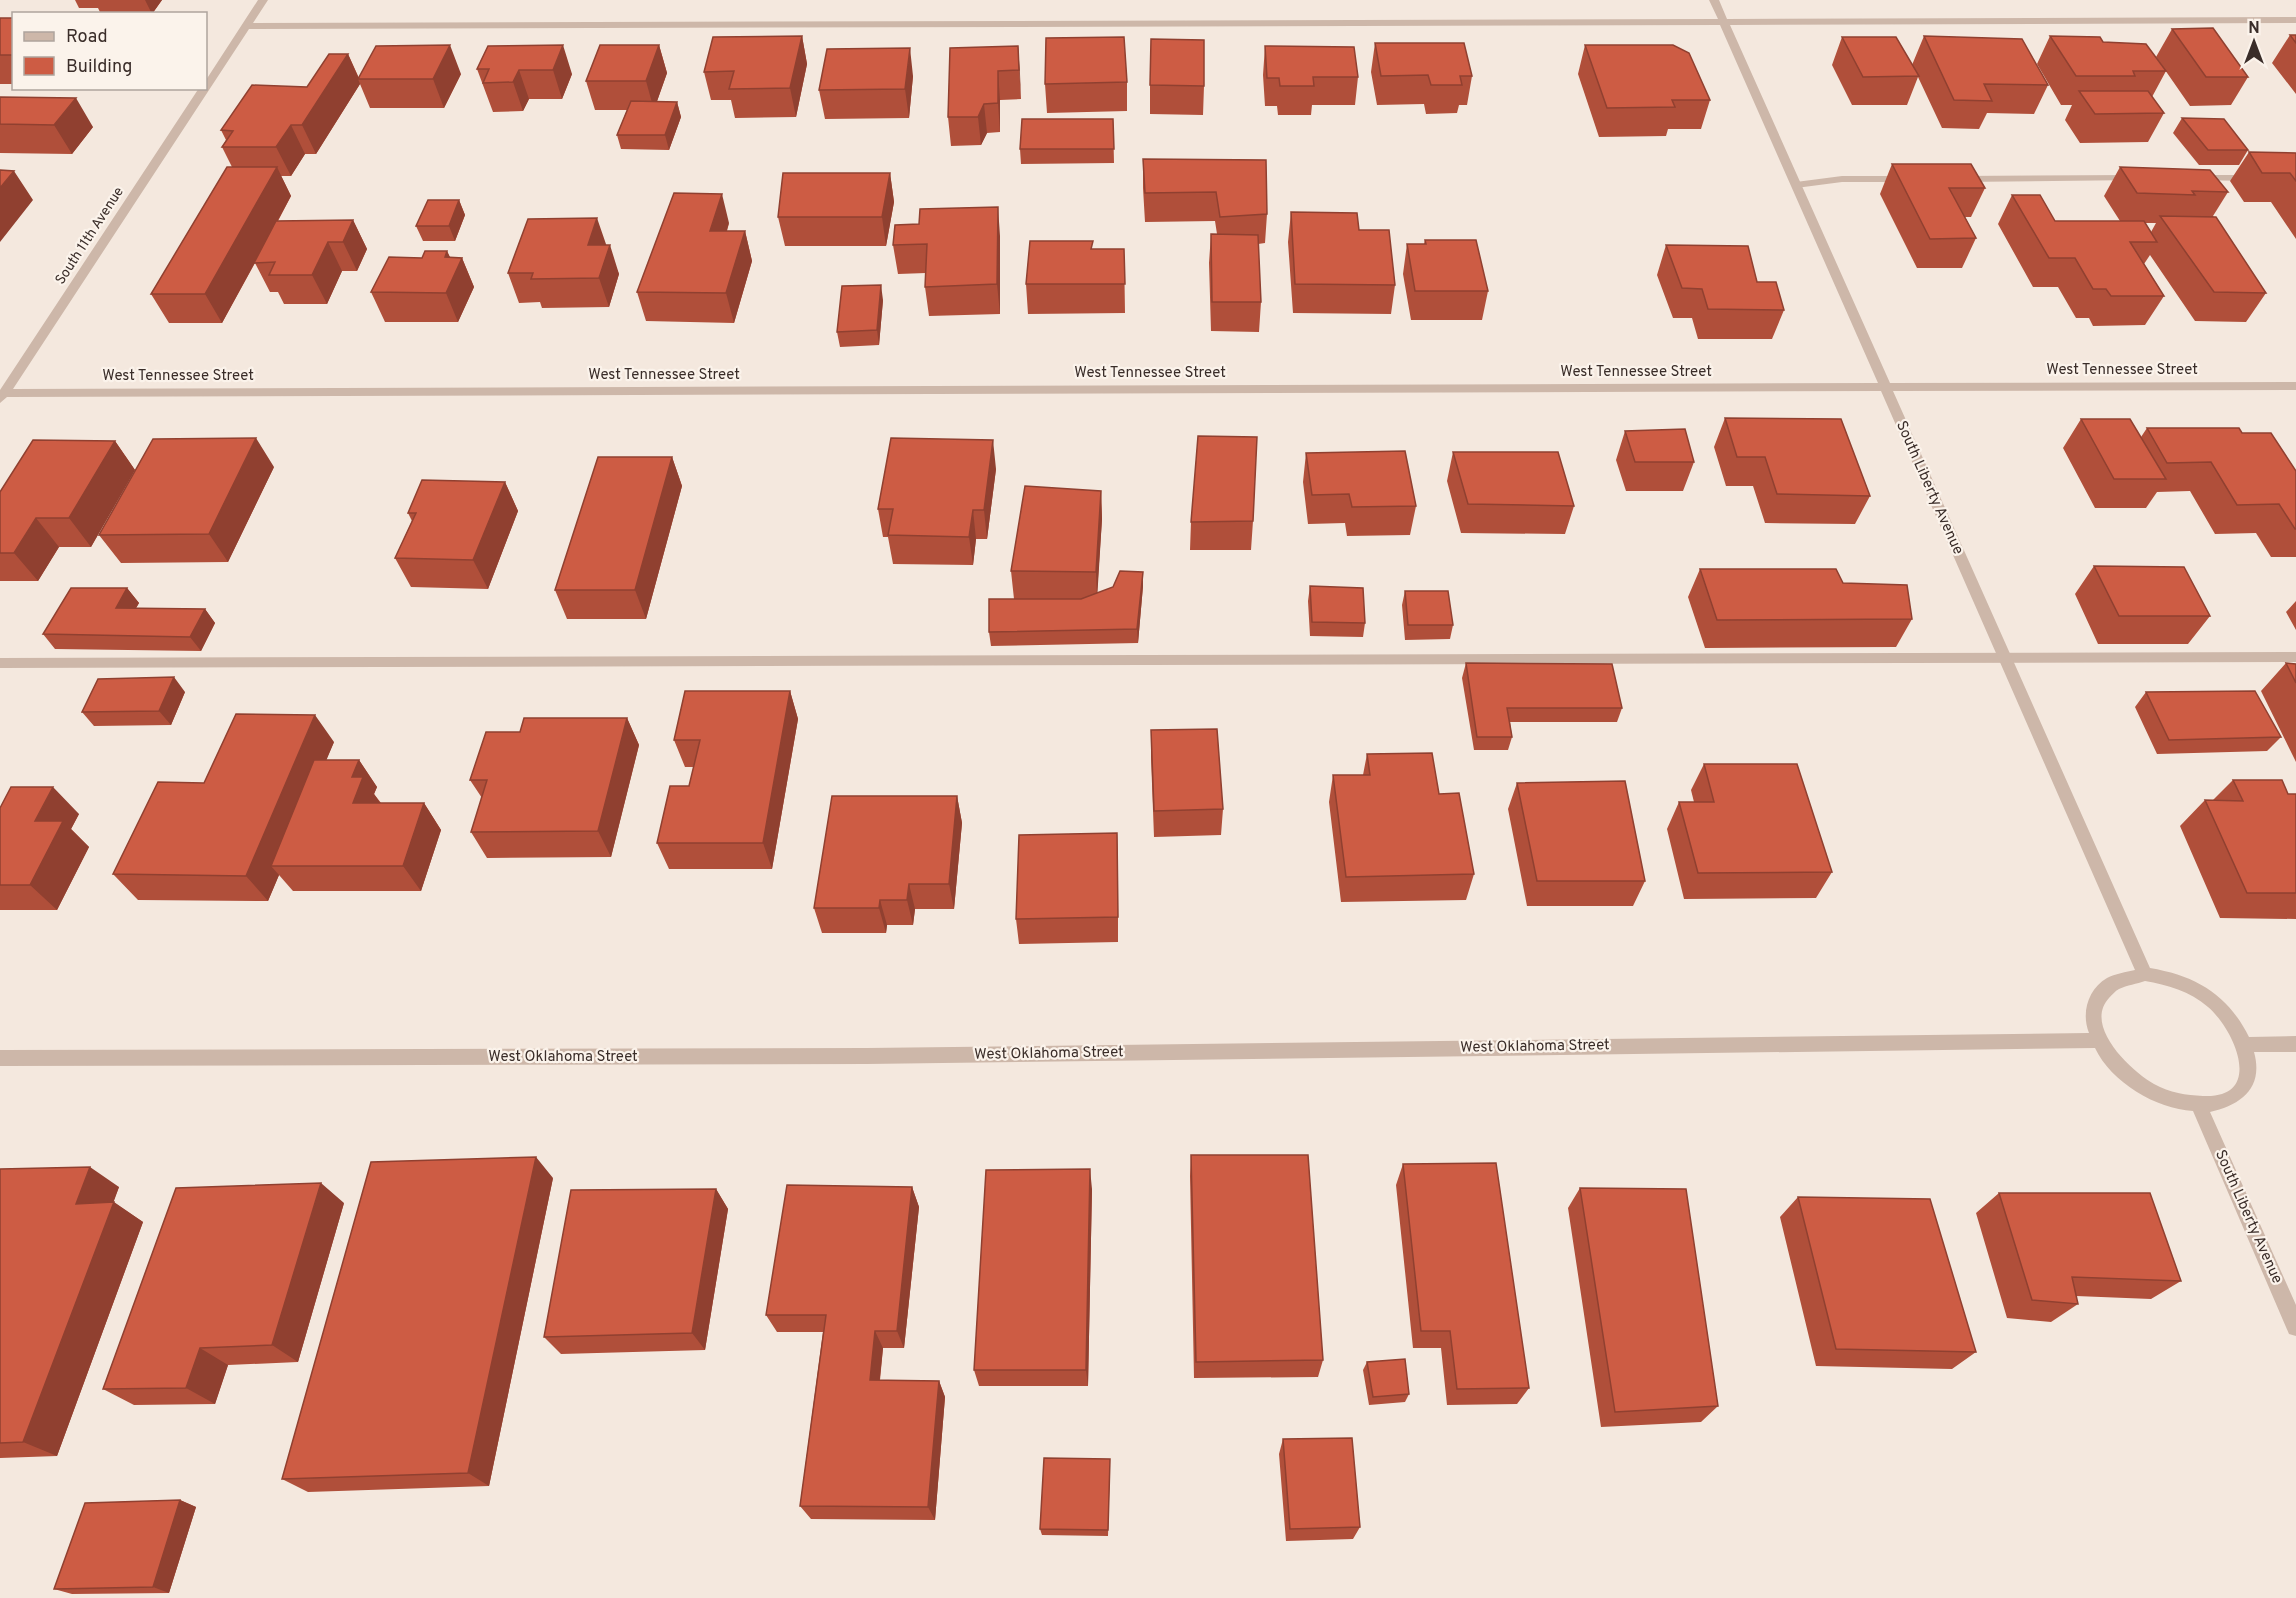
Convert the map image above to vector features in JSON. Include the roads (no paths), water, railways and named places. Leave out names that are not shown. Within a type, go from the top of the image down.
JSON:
[{"type":"street","name":"South 11th Avenue","points":[[207,85],[263,0]]},
{"type":"street","name":"South Liberty Avenue","points":[[1714,0],[2145,974]]},
{"type":"street","points":[[246,26],[2296,20]]},
{"type":"street","name":"South 11th Avenue","points":[[2,396],[204,90]]},
{"type":"street","points":[[1796,185],[1842,178],[1922,178]]},
{"type":"street","points":[[1945,178],[2142,178]]},
{"type":"street","points":[[2190,178],[2260,178]]},
{"type":"street","name":"West Tennessee Street","points":[[2,396],[2296,387]]},
{"type":"street","points":[[0,663],[2296,657]]},
{"type":"street","points":[[2145,974],[2180,982],[2214,1002],[2227,1014],[2246,1045],[2250,1060],[2241,1088],[2231,1097],[2216,1104],[2199,1106],[2175,1102],[2150,1093],[2128,1078],[2110,1060],[2097,1040],[2093,1022],[2093,1006],[2100,993],[2111,983],[2127,976],[2145,974]]},
{"type":"street","name":"West Oklahoma Street","points":[[0,1058],[867,1056],[2097,1040]]},
{"type":"street","points":[[2246,1045],[2296,1044]]},
{"type":"street","name":"South Liberty Avenue","points":[[2199,1106],[2296,1327]]}]
